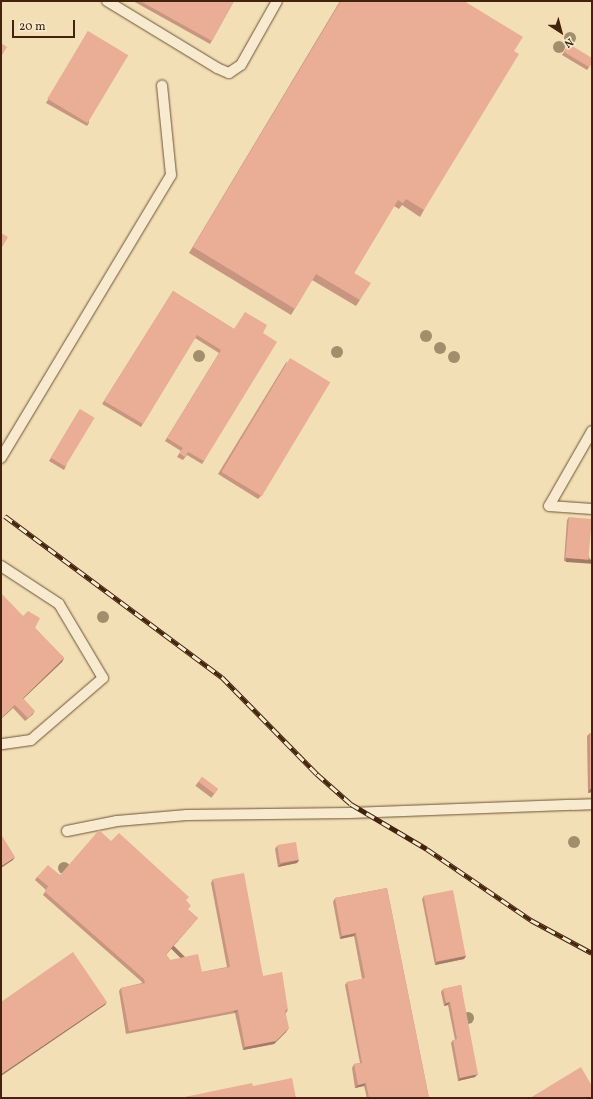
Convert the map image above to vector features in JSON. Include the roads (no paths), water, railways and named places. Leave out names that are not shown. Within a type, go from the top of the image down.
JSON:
[{"type":"lane","points":[[107,1],[217,68],[229,73],[241,65],[277,1]]},
{"type":"lane","points":[[1,458],[171,175],[162,85]]},
{"type":"lane","points":[[592,431],[549,506],[592,508]]},
{"type":"lane","points":[[1,566],[59,604],[103,678],[31,740],[1,744]]},
{"type":"lane","points":[[67,831],[117,821],[187,815],[350,813],[592,804]]},
{"type":"railway","points":[[5,516],[222,677],[317,774],[351,804],[427,849],[531,920],[592,953]]}]
